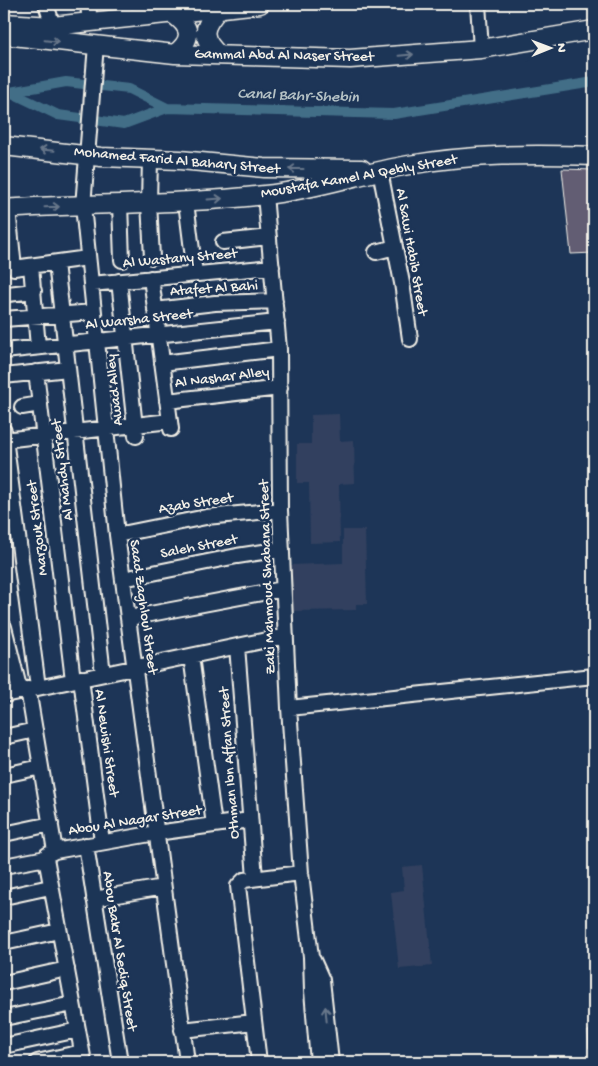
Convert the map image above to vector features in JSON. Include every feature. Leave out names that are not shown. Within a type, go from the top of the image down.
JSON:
[{"type":"main road","points":[[4,23],[53,26],[90,23],[125,12],[168,11],[260,4]]},
{"type":"main road","points":[[219,55],[210,46],[205,36],[206,27],[226,7]]},
{"type":"main road","points":[[168,11],[182,20],[188,32],[184,46],[175,54]]},
{"type":"main road","name":"Gammal Abd Al Naser Street","points":[[4,35],[96,52],[350,59],[481,48],[594,30]]},
{"type":"main road","name":"Mohamed Farid Al Bahary Street","points":[[4,146],[87,150],[150,159],[280,169],[359,168],[380,170]]},
{"type":"main road","name":"Moustafa Kamel Al Qebly Street","points":[[6,209],[186,202],[265,195],[322,186],[380,170],[469,157],[531,154],[594,156]]},
{"type":"street","points":[[46,4],[53,26]]},
{"type":"street","points":[[88,4],[90,23]]},
{"type":"street","points":[[478,4],[481,48]]},
{"type":"street","name":"Saad Zaghloul Street","points":[[96,52],[83,206],[117,535],[187,1062]]},
{"type":"street","points":[[150,159],[148,203],[152,257]]},
{"type":"street","name":"Al Sawi Habib Street","points":[[380,170],[410,339]]},
{"type":"street","name":"Zaki Mahmoud Shabana Street","points":[[265,195],[279,348],[280,510],[290,708],[301,873],[311,957],[318,1062]]},
{"type":"street","points":[[186,202],[194,274]]},
{"type":"street","points":[[120,204],[122,260]]},
{"type":"street","points":[[6,209],[14,268],[88,258]]},
{"type":"street","points":[[224,242],[269,238]]},
{"type":"street","points":[[376,252],[395,248]]},
{"type":"street","name":"Al Mahdy Street","points":[[56,263],[103,674]]},
{"type":"street","points":[[31,266],[38,347]]},
{"type":"street","name":"Al Wastany Street","points":[[91,284],[272,267]]},
{"type":"street","points":[[37,1062],[83,1057],[50,887],[51,824],[29,689],[4,437],[106,428],[136,431],[171,425],[151,278]]},
{"type":"street","name":"Awad Alley","points":[[119,281],[136,431]]},
{"type":"street","points":[[8,294],[34,291]]},
{"type":"street","name":"Atafet Al Bahi","points":[[155,310],[275,301]]},
{"type":"street","points":[[4,319],[94,312]]},
{"type":"street","name":"Al Warsha Street","points":[[4,351],[277,322]]},
{"type":"street","points":[[162,363],[279,348]]},
{"type":"street","points":[[4,376],[68,369]]},
{"type":"street","name":"Marzouk Street","points":[[36,372],[77,679]]},
{"type":"street","name":"Al Nashar Alley","points":[[167,401],[280,388]]},
{"type":"street","points":[[22,407],[40,404]]},
{"type":"street","name":"Azab Street","points":[[117,535],[206,517],[280,510]]},
{"type":"street","name":"Saleh Street","points":[[123,578],[282,549]]},
{"type":"street","points":[[129,618],[283,589]]},
{"type":"street","points":[[4,627],[7,655],[29,689]]},
{"type":"street","points":[[4,695],[286,636]]},
{"type":"street","name":"Othman Ibn Affan Street","points":[[237,646],[255,878]]},
{"type":"street","points":[[191,656],[214,825]]},
{"type":"street","points":[[290,708],[594,676]]},
{"type":"street","name":"Al Newishi Street","points":[[77,679],[102,842]]},
{"type":"street","points":[[4,737],[35,730]]},
{"type":"street","points":[[4,775],[41,767]]},
{"type":"street","name":"Abou Al Nagar Street","points":[[4,866],[102,842],[250,820]]},
{"type":"street","points":[[4,834],[51,824]]},
{"type":"street","name":"Abou Bakr Al Sediq Street","points":[[86,845],[120,1062]]},
{"type":"street","points":[[260,1062],[238,886],[244,880],[301,873]]},
{"type":"street","points":[[4,896],[50,887]]},
{"type":"street","points":[[94,899],[163,887]]},
{"type":"street","points":[[4,943],[59,931]]},
{"type":"street","name":"Zaki Mahmoud Shabana Street","points":[[311,957],[322,980],[331,1062]]},
{"type":"street","points":[[4,983],[67,969]]},
{"type":"street","points":[[4,1018],[73,1004]]},
{"type":"street","points":[[182,1030],[254,1022]]},
{"type":"street","points":[[4,1046],[78,1030]]},
{"type":"shaded area","points":[[339,414],[340,441],[354,440],[355,483],[339,484],[340,542],[310,543],[309,483],[297,483],[297,444],[311,444],[311,415]]},
{"type":"shaded area","points":[[343,530],[365,530],[367,604],[356,604],[356,610],[292,611],[291,565],[343,563]]},
{"type":"shaded area","points":[[422,865],[432,966],[399,969],[391,892],[404,890],[402,867]]},
{"type":"building","points":[[562,169],[594,170],[594,253],[571,254]]},
{"type":"building","points":[[594,1030],[594,1048],[589,1048],[588,1031]]},
{"type":"waterway","name":"Canal Bahr-Shebin","points":[[4,91],[10,92],[66,82],[129,89],[167,108],[394,114],[594,82]]},
{"type":"waterway","points":[[10,92],[58,115],[124,124],[167,108]]}]
